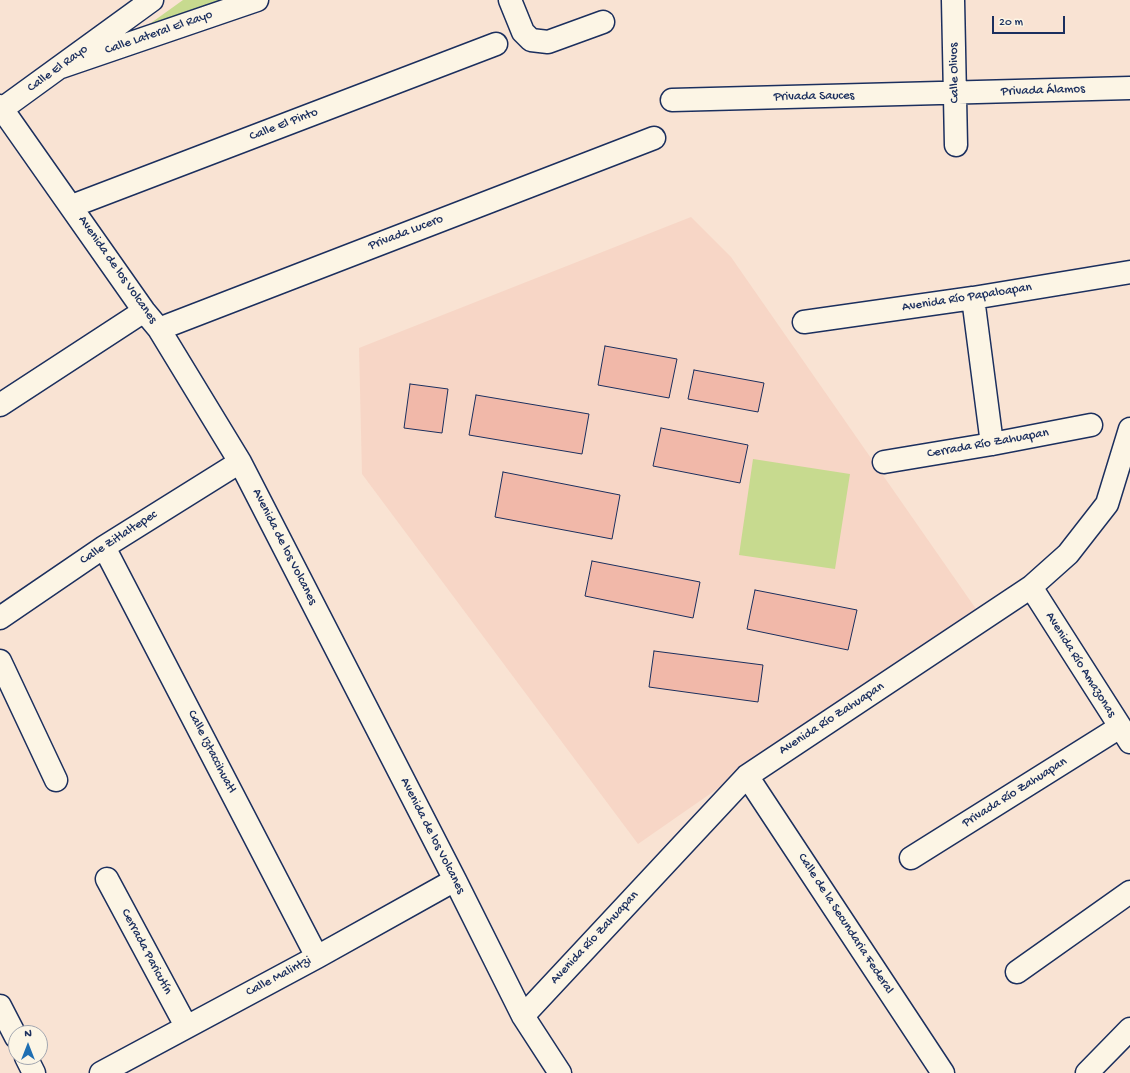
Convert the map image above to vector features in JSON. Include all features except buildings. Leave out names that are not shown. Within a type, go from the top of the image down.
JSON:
[{"type":"street","name":"Calle El Rayo","points":[[1,107],[60,67],[152,0]]},
{"type":"street","name":"Calle Lateral El Rayo","points":[[60,67],[257,0]]},
{"type":"street","points":[[510,0],[523,32],[531,40],[548,42],[603,22]]},
{"type":"street","name":"Calle Olivos","points":[[953,0],[956,145]]},
{"type":"street","name":"Calle El Pinto","points":[[72,206],[496,44]]},
{"type":"street","name":"Privada Álamos","points":[[956,93],[1130,88]]},
{"type":"street","name":"Privada Sauces","points":[[672,100],[956,93]]},
{"type":"street","name":"Avenida de los Volcanes","points":[[1,107],[144,310],[159,329],[240,462],[455,880],[523,1016],[560,1073]]},
{"type":"street","name":"Privada Lucero","points":[[159,329],[654,138]]},
{"type":"street","name":"Avenida Río Papaloapan","points":[[804,322],[973,298],[1130,272]]},
{"type":"street","points":[[973,298],[992,444]]},
{"type":"street","points":[[3,398],[144,310]]},
{"type":"street","name":"Cerrada Río Zahuapan","points":[[884,462],[992,444],[1091,425]]},
{"type":"street","name":"Avenida Río Zahuapan","points":[[523,1016],[747,776],[1031,587],[1068,554],[1107,504],[1130,429]]},
{"type":"street","name":"Calle Zitlaltepec","points":[[0,618],[104,547],[240,462]]},
{"type":"street","name":"Calle Iztaccihuatl","points":[[104,547],[317,957]]},
{"type":"street","name":"Avenida Río Amazonas","points":[[1031,587],[1125,735]]},
{"type":"street","points":[[0,661],[56,780]]},
{"type":"street","name":"Privada Río Zahuapan","points":[[910,858],[1125,735]]},
{"type":"street","name":"Calle de la Secundaria Federal","points":[[747,776],[943,1073]]},
{"type":"street","name":"Cerrada Paricutín","points":[[107,879],[186,1026]]},
{"type":"street","name":"Calle Malintzi","points":[[101,1073],[317,957],[455,880]]},
{"type":"street","points":[[1017,972],[1130,892]]},
{"type":"street","points":[[0,1006],[10,1025]]},
{"type":"street","points":[[1087,1073],[1130,1029]]},
{"type":"shaded area","points":[[691,217],[731,257],[976,609],[638,844],[362,474],[359,348]]},
{"type":"green space","points":[[183,0],[229,0],[137,33]]},
{"type":"green space","points":[[753,459],[850,474],[835,569],[739,555]]}]
